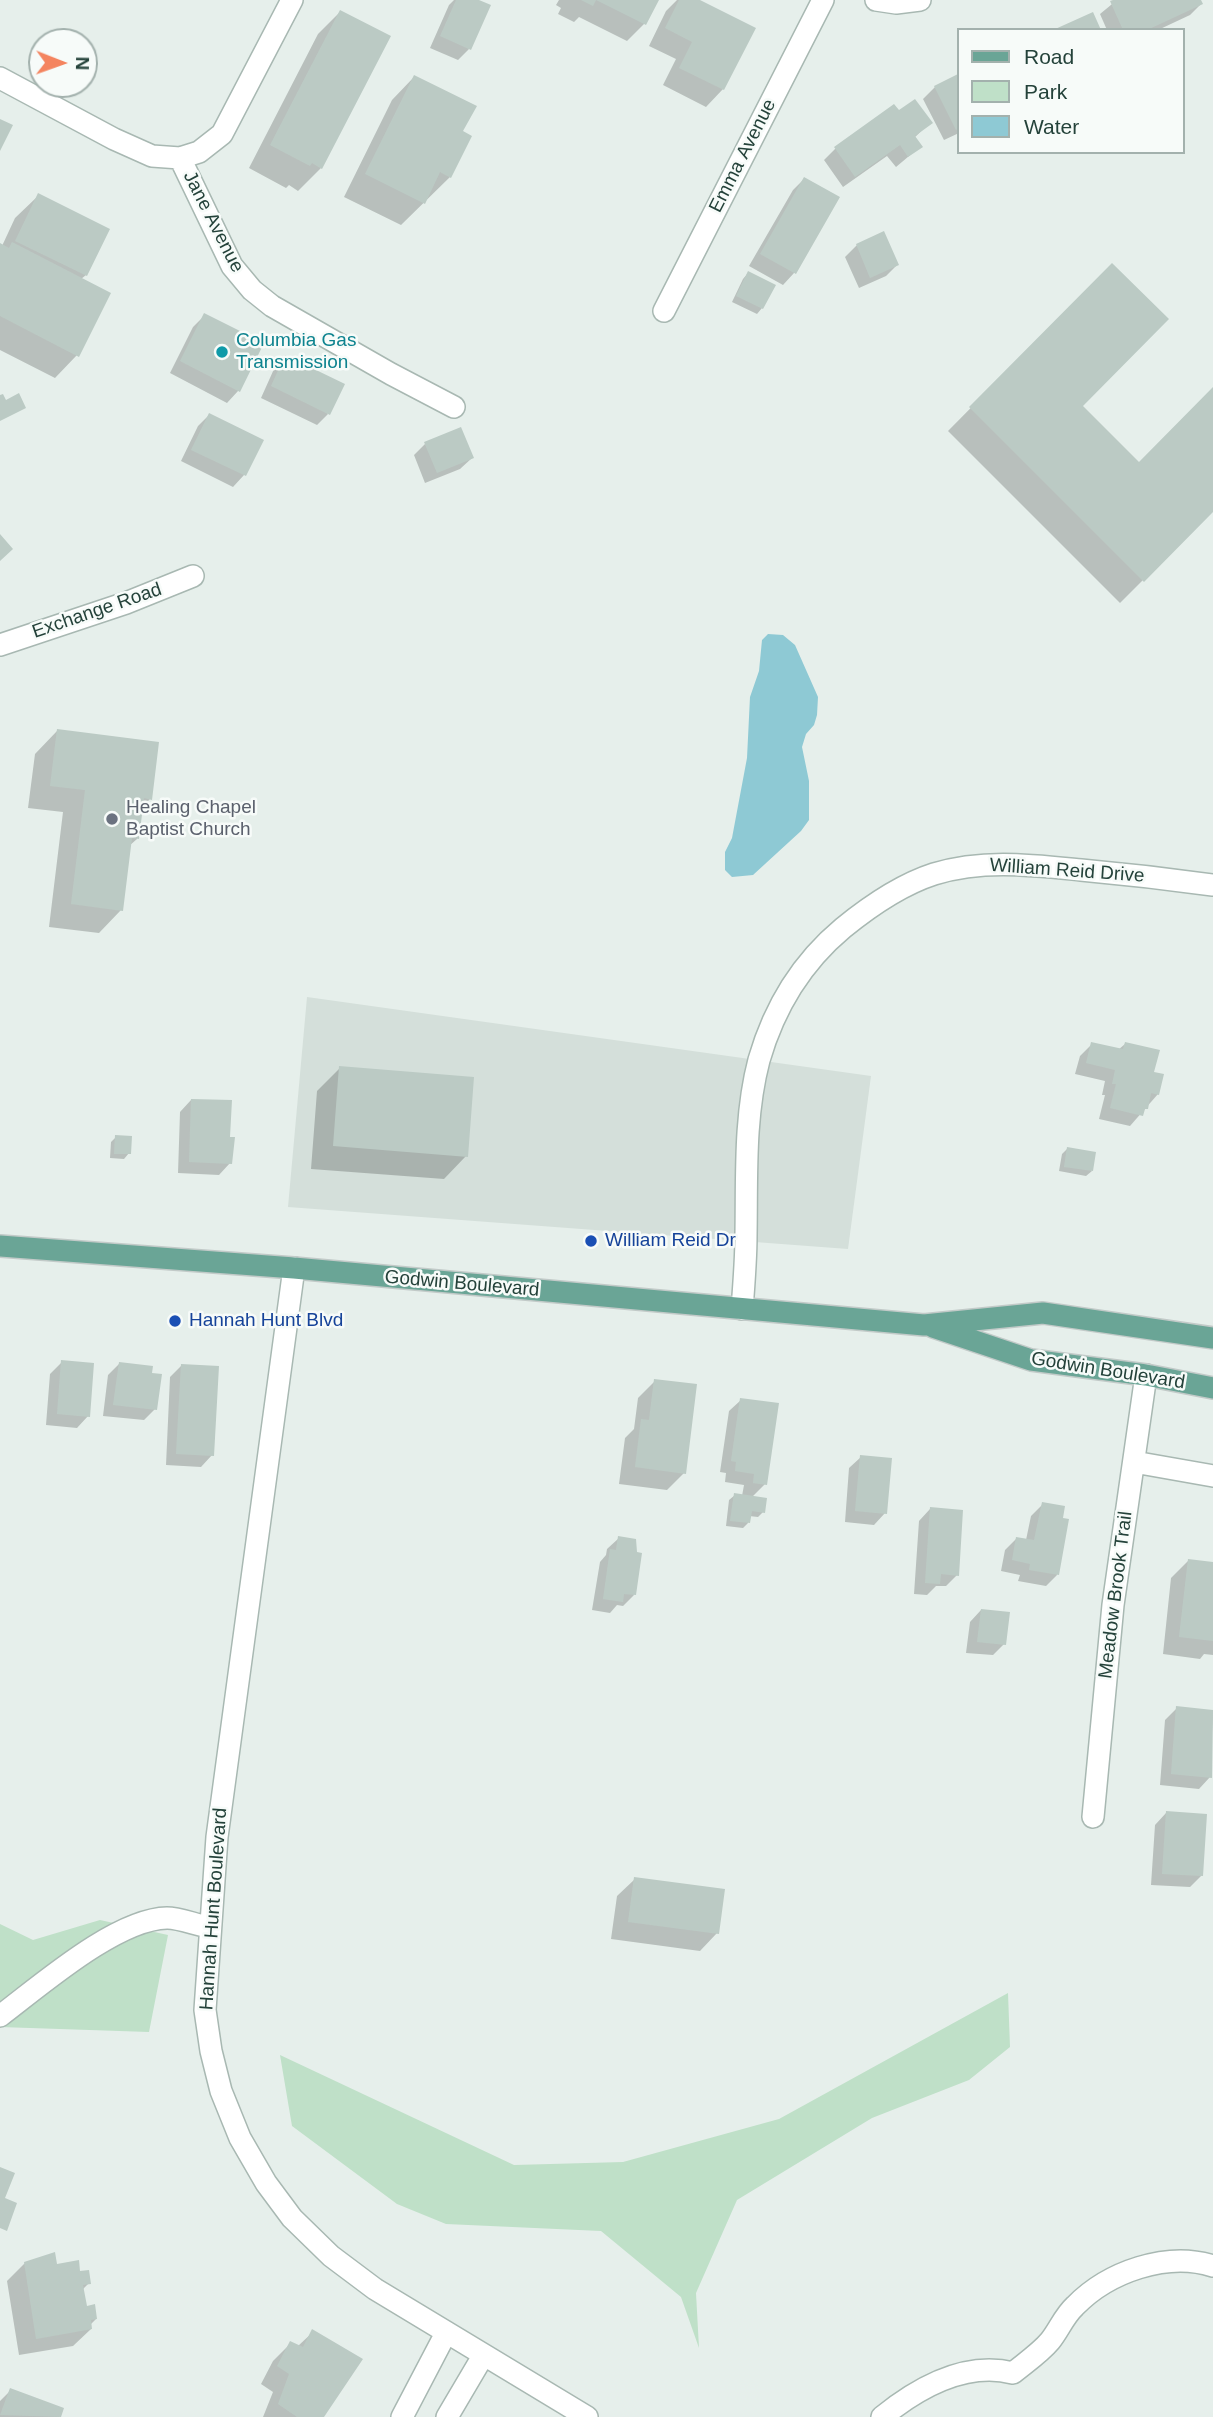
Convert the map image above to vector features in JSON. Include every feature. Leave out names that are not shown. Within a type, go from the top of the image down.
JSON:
[{"type":"main road","name":"Godwin Boulevard","points":[[0,1246],[294,1268],[924,1325],[1043,1312],[1213,1338]]},
{"type":"main road","name":"Godwin Boulevard","points":[[924,1325],[1031,1360],[1146,1375],[1213,1388]]},
{"type":"street","points":[[180,158],[198,152],[222,134],[292,0]]},
{"type":"street","name":"Emma Avenue","points":[[664,311],[823,0]]},
{"type":"street","points":[[876,0],[896,3],[920,0]]},
{"type":"street","name":"Jane Avenue","points":[[0,78],[114,139],[152,156],[180,158],[232,266],[252,290],[272,306],[454,407]]},
{"type":"street","name":"Exchange Road","points":[[0,645],[127,603],[193,576]]},
{"type":"street","name":"William Reid Drive","points":[[742,1309],[750,1112],[759,1062],[774,1016],[800,971],[832,938],[869,907],[904,886],[933,874],[972,865],[1012,863],[1213,885]]},
{"type":"street","name":"Hannah Hunt Boulevard","points":[[294,1268],[217,1837],[209,1927],[205,2010],[221,2091],[240,2138],[266,2183],[292,2218],[331,2256],[375,2289],[587,2417]]},
{"type":"street","name":"Meadow Brook Trail","points":[[1093,1817],[1113,1605],[1146,1375]]},
{"type":"street","points":[[1134,1462],[1213,1476]]},
{"type":"street","points":[[0,2016],[76,1959],[132,1926],[167,1918],[209,1927]]},
{"type":"street","points":[[882,2417],[907,2396],[930,2384],[961,2374],[1000,2370],[1013,2373],[1049,2341],[1077,2303],[1130,2270],[1172,2261],[1197,2261],[1213,2266]]},
{"type":"street","points":[[402,2417],[446,2333]]},
{"type":"street","points":[[447,2417],[483,2356]]},
{"type":"shaded area","points":[[307,997],[871,1076],[848,1249],[288,1207]]},
{"type":"green space","points":[[100,1920],[168,1935],[149,2032],[0,2027],[0,1924],[33,1940]]},
{"type":"green space","points":[[1008,1993],[1010,2047],[969,2080],[872,2118],[737,2200],[696,2293],[699,2348],[681,2297],[601,2231],[446,2224],[397,2204],[292,2126],[280,2055],[514,2165],[623,2162],[779,2119]]},
{"type":"water","points":[[768,634],[783,635],[795,645],[818,697],[814,725],[806,734],[802,747],[809,781],[809,820],[801,831],[753,875],[732,877],[725,870],[725,852],[732,838],[747,758],[750,697],[759,671],[762,640]]},
{"type":"building","points":[[456,0],[479,0],[491,5],[471,50],[440,36]]},
{"type":"building","points":[[581,0],[596,0],[593,6]]},
{"type":"building","points":[[596,0],[659,0],[646,25]]},
{"type":"building","points":[[679,0],[700,0],[756,28],[724,90],[679,68],[692,42],[665,28]]},
{"type":"building","points":[[1201,0],[1203,4],[1151,28],[1122,28],[1110,1]]},
{"type":"building","points":[[340,10],[391,36],[322,169],[312,163],[310,166],[270,145]]},
{"type":"building","points":[[1093,12],[1100,28],[1057,28]]},
{"type":"building","points":[[958,74],[956,130],[934,86]]},
{"type":"building","points":[[414,75],[477,106],[463,131],[472,136],[451,178],[440,172],[425,204],[365,174]]},
{"type":"building","points":[[915,99],[933,123],[915,136],[923,147],[908,157],[900,145],[855,177],[834,147],[894,104],[899,110]]},
{"type":"building","points":[[0,119],[13,125],[0,151]]},
{"type":"building","points":[[804,177],[840,197],[796,274],[760,254]]},
{"type":"building","points":[[38,193],[110,229],[87,276],[15,241]]},
{"type":"building","points":[[884,231],[899,265],[870,278],[856,244]]},
{"type":"building","points":[[12,242],[111,293],[79,357],[0,316],[0,243],[9,248]]},
{"type":"building","points":[[1112,263],[1169,319],[1083,406],[1139,462],[1213,387],[1213,512],[1144,582],[969,407]]},
{"type":"building","points":[[748,271],[776,285],[763,309],[736,296]]},
{"type":"building","name":"Columbia Gas Transmission","points":[[204,313],[264,343],[240,392],[180,361]]},
{"type":"building","points":[[285,355],[345,384],[330,415],[271,386]]},
{"type":"building","points":[[19,393],[26,408],[0,421],[0,395],[3,394],[6,400]]},
{"type":"building","points":[[209,413],[264,440],[246,476],[191,450]]},
{"type":"building","points":[[461,427],[474,458],[437,473],[424,442]]},
{"type":"building","points":[[0,534],[13,549],[0,561]]},
{"type":"building","name":"Healing Chapel Baptist Church","points":[[57,729],[159,742],[152,800],[144,798],[139,839],[132,838],[123,911],[71,904],[85,790],[50,786]]},
{"type":"building","points":[[1091,1042],[1123,1049],[1125,1042],[1160,1050],[1154,1072],[1164,1074],[1159,1095],[1151,1093],[1148,1109],[1145,1109],[1143,1116],[1110,1108],[1116,1084],[1112,1084],[1115,1070],[1086,1063]]},
{"type":"building","points":[[339,1066],[474,1077],[468,1157],[333,1146]]},
{"type":"building","points":[[191,1099],[232,1100],[230,1137],[235,1137],[232,1164],[189,1162]]},
{"type":"building","points":[[115,1135],[132,1136],[131,1154],[114,1154]]},
{"type":"building","points":[[1067,1147],[1096,1152],[1093,1171],[1064,1167]]},
{"type":"building","points":[[61,1360],[94,1363],[90,1417],[57,1414]]},
{"type":"building","points":[[119,1362],[153,1366],[152,1373],[162,1374],[157,1410],[113,1405]]},
{"type":"building","points":[[181,1364],[219,1366],[214,1456],[176,1454]]},
{"type":"building","points":[[654,1379],[697,1384],[686,1474],[635,1467],[641,1419],[649,1420]]},
{"type":"building","points":[[740,1398],[779,1403],[767,1485],[753,1483],[754,1474],[735,1471],[736,1462],[731,1461]]},
{"type":"building","points":[[860,1455],[892,1458],[887,1514],[855,1511]]},
{"type":"building","points":[[734,1493],[767,1498],[765,1513],[752,1511],[750,1523],[730,1521]]},
{"type":"building","points":[[1042,1502],[1065,1506],[1063,1518],[1069,1519],[1059,1575],[1029,1570],[1030,1564],[1012,1560],[1016,1537],[1034,1540]]},
{"type":"building","points":[[930,1507],[963,1510],[959,1576],[941,1574],[940,1584],[925,1583]]},
{"type":"building","points":[[618,1536],[636,1539],[637,1552],[642,1553],[636,1595],[624,1594],[623,1602],[603,1599],[610,1549],[616,1550]]},
{"type":"building","points":[[1188,1559],[1213,1562],[1213,1641],[1179,1637]]},
{"type":"building","points":[[981,1609],[1010,1612],[1006,1645],[977,1642]]},
{"type":"building","points":[[1176,1706],[1213,1710],[1212,1778],[1171,1774]]},
{"type":"building","points":[[1166,1811],[1207,1814],[1203,1876],[1162,1874]]},
{"type":"building","points":[[634,1877],[725,1889],[719,1934],[628,1922]]},
{"type":"building","points":[[0,2167],[15,2173],[5,2198],[17,2203],[7,2231],[0,2228]]},
{"type":"building","points":[[55,2252],[57,2264],[79,2260],[80,2271],[89,2270],[91,2284],[83,2285],[87,2306],[95,2304],[97,2319],[91,2320],[92,2329],[36,2339],[24,2262]]},
{"type":"building","points":[[312,2329],[363,2359],[324,2417],[297,2417],[278,2404],[289,2374],[277,2366],[290,2341],[303,2347]]},
{"type":"building","points":[[10,2388],[64,2408],[61,2417],[0,2415]]},
{"type":"place","name":"Columbia Gas Transmission","points":[[222,352]]},
{"type":"place","name":"Healing Chapel Baptist Church","points":[[112,819]]},
{"type":"place","name":"William Reid Dr","points":[[591,1241]]},
{"type":"place","name":"Hannah Hunt Blvd","points":[[175,1321]]}]
